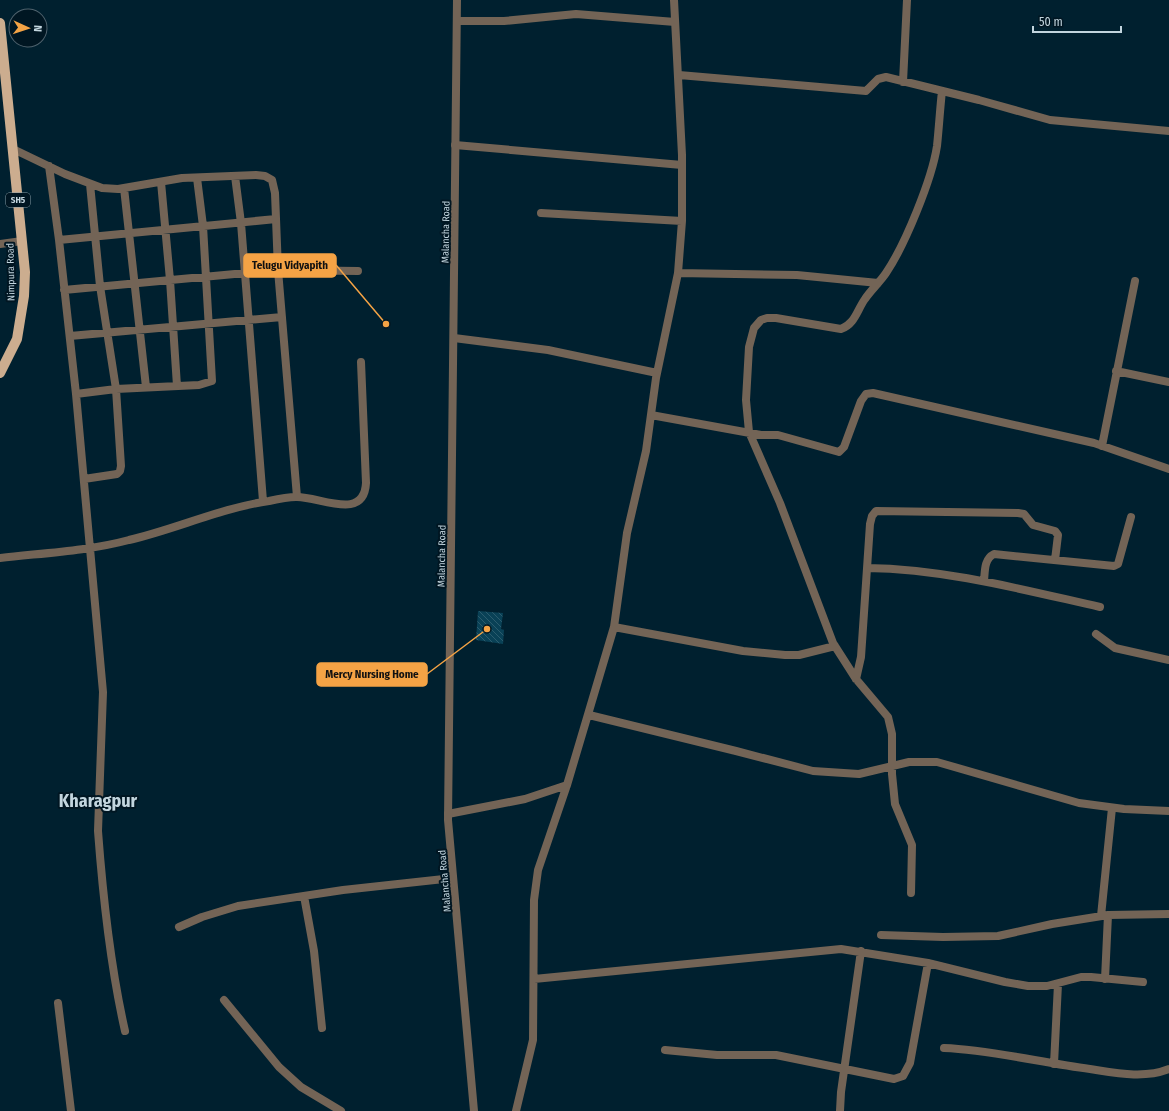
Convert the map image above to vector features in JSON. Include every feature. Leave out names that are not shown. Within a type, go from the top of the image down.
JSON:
[{"type":"main road","name":"Nimpura Road","points":[[0,23],[22,241],[24,278],[22,318],[17,339],[0,373]]},
{"type":"street","name":"Malancha Road","points":[[457,0],[448,814],[474,1111]]},
{"type":"street","points":[[516,1111],[533,1040],[534,900],[537,877],[589,715],[614,627],[627,533],[646,451],[657,373],[678,273],[682,221],[682,165],[674,0]]},
{"type":"street","points":[[903,82],[908,0]]},
{"type":"street","points":[[457,21],[504,22],[576,14],[675,22]]},
{"type":"street","points":[[678,75],[866,91],[881,78],[942,91],[1050,120],[1169,131]]},
{"type":"street","points":[[911,893],[912,845],[895,804],[892,765],[892,734],[888,717],[856,679],[835,646],[780,503],[749,432],[746,400],[749,347],[754,328],[760,320],[776,318],[841,329],[848,327],[853,322],[857,310],[878,283],[898,252],[930,174],[937,147],[942,91]]},
{"type":"street","points":[[456,145],[682,165]]},
{"type":"street","points":[[13,149],[102,188],[124,188],[197,178],[256,175],[265,176],[272,180],[275,193],[278,270],[297,497]]},
{"type":"street","points":[[49,166],[59,240],[76,394],[103,692],[98,831],[105,915],[115,988],[124,1031]]},
{"type":"street","points":[[235,176],[241,223],[264,501]]},
{"type":"street","points":[[76,394],[116,389],[209,384],[212,382],[207,276],[197,178]]},
{"type":"street","points":[[161,182],[174,327],[177,386]]},
{"type":"street","points":[[84,479],[114,475],[120,471],[116,389],[100,286],[90,184]]},
{"type":"street","points":[[124,188],[146,387]]},
{"type":"street","points":[[541,213],[682,221]]},
{"type":"street","points":[[59,240],[276,219]]},
{"type":"street","points":[[0,244],[22,241]]},
{"type":"street","points":[[64,290],[278,270],[358,271]]},
{"type":"street","points":[[678,273],[797,275],[878,283]]},
{"type":"street","points":[[1102,446],[1135,282]]},
{"type":"street","points":[[70,336],[282,317]]},
{"type":"street","points":[[454,338],[548,350],[657,373]]},
{"type":"street","points":[[0,558],[128,541],[264,501],[297,497],[343,505],[356,503],[366,492],[361,362]]},
{"type":"street","points":[[1116,371],[1169,382]]},
{"type":"street","points":[[651,415],[778,436],[840,452],[844,447],[861,401],[866,394],[873,393],[947,408],[1102,446],[1169,469]]},
{"type":"street","points":[[856,679],[861,657],[872,516],[876,511],[1024,514],[1032,525],[1056,531],[1058,535],[1056,560]]},
{"type":"street","points":[[984,581],[987,561],[989,556],[994,554],[1114,566],[1118,564],[1131,516]]},
{"type":"street","points":[[867,568],[889,568],[984,581],[1100,607]]},
{"type":"street","points":[[614,627],[743,652],[799,655],[835,646]]},
{"type":"street","points":[[1096,634],[1115,648],[1169,660]]},
{"type":"street","points":[[589,715],[736,751],[813,772],[859,774],[909,762],[937,762],[1038,793],[1080,803],[1112,808],[1169,811]]},
{"type":"street","points":[[448,814],[525,799],[567,785]]},
{"type":"street","points":[[1105,978],[1105,916],[1112,808]]},
{"type":"street","points":[[179,927],[202,917],[238,906],[343,890],[453,878]]},
{"type":"street","points":[[304,896],[314,951],[322,1028]]},
{"type":"street","points":[[881,935],[943,937],[998,936],[1052,924],[1105,916],[1169,914]]},
{"type":"street","points":[[534,978],[841,949],[928,963],[1005,982],[1028,986],[1047,986],[1081,977],[1143,982]]},
{"type":"street","points":[[840,1111],[860,951]]},
{"type":"street","points":[[665,1050],[716,1055],[776,1055],[894,1079],[903,1076],[907,1070],[928,963]]},
{"type":"street","points":[[1054,1064],[1058,984]]},
{"type":"street","points":[[224,1000],[278,1067],[300,1087],[341,1111]]},
{"type":"street","points":[[58,1003],[71,1111]]},
{"type":"street","points":[[944,1048],[968,1049],[1130,1075],[1169,1069]]},
{"type":"building","points":[[478,611],[503,613],[501,629],[504,630],[503,644],[476,640]]},
{"type":"place","name":"Telugu Vidyapith","points":[[386,324]]},
{"type":"place","name":"Mercy Nursing Home","points":[[487,629]]},
{"type":"district","name":"Kharagpur","points":[[98,801]]}]
